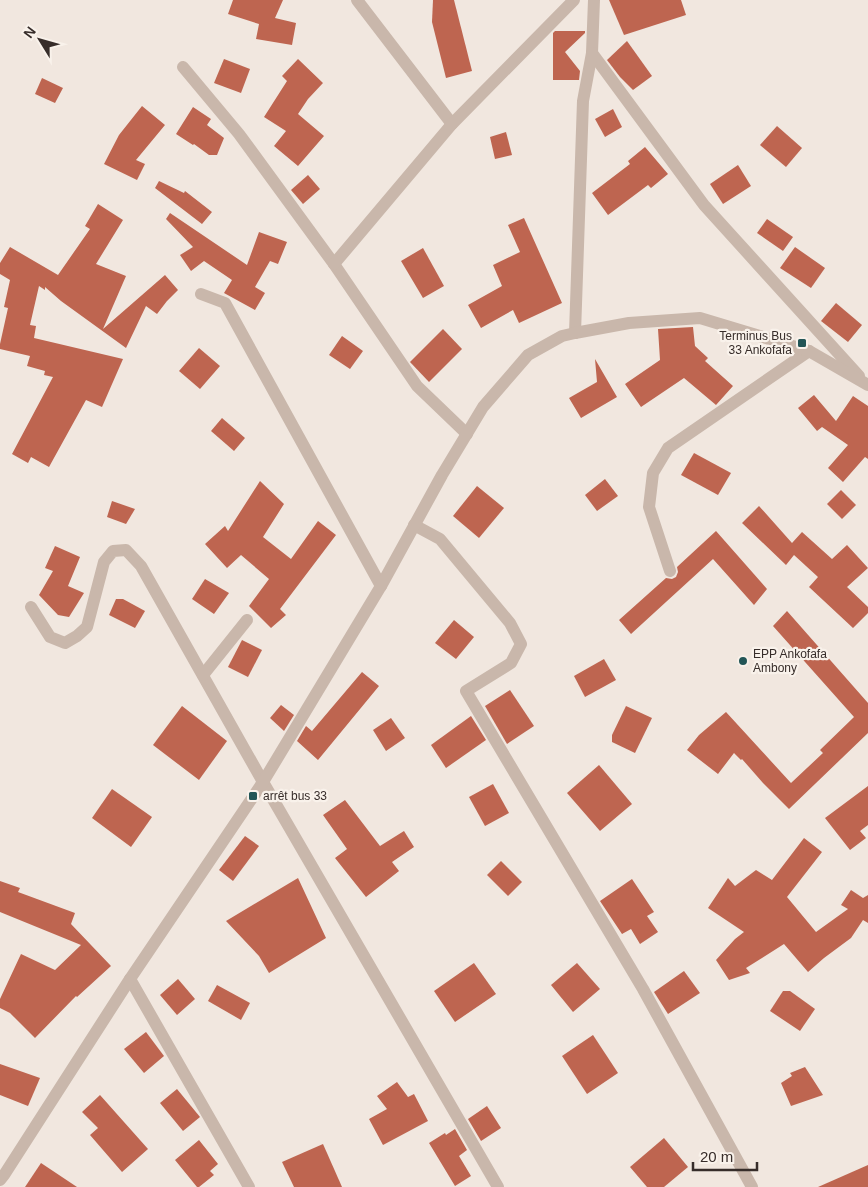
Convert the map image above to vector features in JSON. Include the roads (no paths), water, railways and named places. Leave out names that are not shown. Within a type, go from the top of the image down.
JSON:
[{"type":"street","points":[[357,0],[452,124]]},
{"type":"street","points":[[334,264],[452,124],[574,0]]},
{"type":"street","points":[[574,333],[583,101],[592,53],[594,0]]},
{"type":"street","points":[[592,53],[704,205],[867,385]]},
{"type":"street","points":[[182,66],[240,134],[334,264],[417,386],[467,434]]},
{"type":"street","points":[[201,294],[225,303],[381,586]]},
{"type":"street","points":[[11,1187],[1,1174],[263,782],[381,586],[442,475],[483,407],[528,355],[562,336],[574,333],[629,323],[700,318],[809,351],[867,385]]},
{"type":"street","points":[[670,571],[649,507],[652,473],[668,448],[809,351]]},
{"type":"street","points":[[414,525],[440,539],[510,623],[522,644],[510,664],[466,691],[643,989],[752,1187]]},
{"type":"street","points":[[31,607],[50,637],[65,643],[87,627],[104,562],[113,551],[126,550],[141,566],[202,676],[498,1187]]},
{"type":"street","points":[[202,676],[247,620]]},
{"type":"street","points":[[130,979],[249,1187]]},
{"type":"place","name":"Terminus Bus 33 Ankofafa","points":[[802,343]]},
{"type":"place","name":"EPP Ankofafa Ambony","points":[[743,661]]},
{"type":"place","name":"arrêt bus 33","points":[[253,796]]}]
